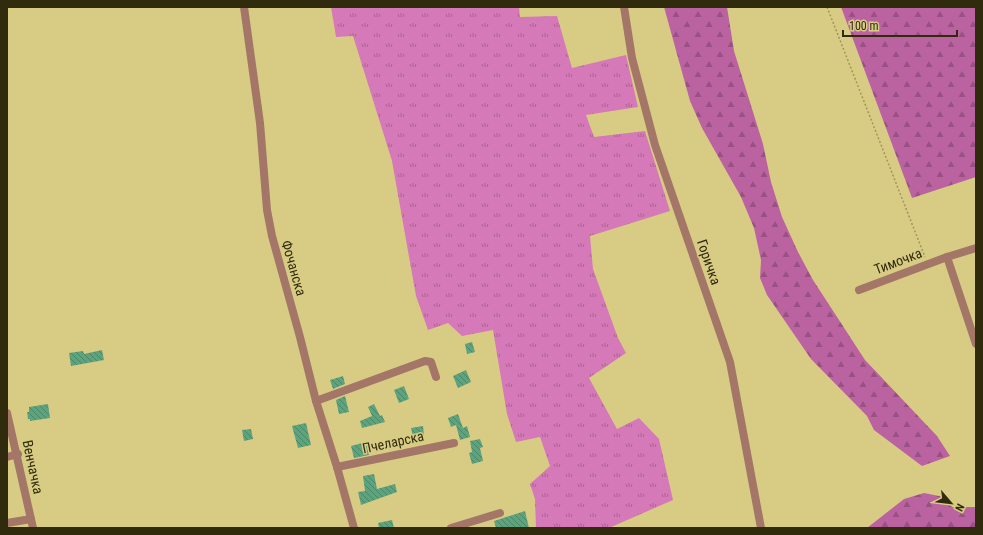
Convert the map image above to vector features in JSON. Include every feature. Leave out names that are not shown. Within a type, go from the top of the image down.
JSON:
[{"type":"street","name":"Фочанска","points":[[244,7],[260,123],[267,210],[316,401],[354,528]]},
{"type":"street","name":"Горичка","points":[[624,7],[632,58],[655,145],[730,362],[760,528]]},
{"type":"street","name":"Тимочка","points":[[859,290],[928,263],[976,248]]},
{"type":"street","points":[[947,257],[976,344]]},
{"type":"street","points":[[316,401],[425,361],[431,362],[436,378]]},
{"type":"street","name":"Венчачка","points":[[7,412],[18,454],[33,528]]},
{"type":"street","name":"Пчеларска","points":[[337,467],[454,442]]},
{"type":"street","points":[[7,456],[18,454]]},
{"type":"street","points":[[451,528],[500,513]]},
{"type":"street","points":[[7,523],[30,519]]},
{"type":"path","points":[[827,7],[928,263]]},
{"type":"green space","points":[[331,7],[519,7],[520,17],[557,16],[572,68],[626,55],[638,107],[586,115],[594,137],[645,131],[670,211],[590,236],[593,269],[618,338],[626,353],[589,378],[617,429],[639,418],[659,439],[673,500],[609,528],[536,528],[535,499],[530,484],[550,466],[540,437],[516,442],[507,414],[493,330],[462,336],[448,323],[428,330],[416,296],[392,161],[353,36],[336,37]]},
{"type":"green space","points":[[664,7],[727,7],[734,51],[763,144],[771,182],[782,217],[798,252],[813,280],[865,360],[937,436],[950,456],[922,466],[874,430],[867,416],[811,359],[767,295],[760,278],[761,260],[754,228],[741,197],[702,128],[690,101]]},
{"type":"green space","points":[[841,7],[976,7],[976,177],[912,198]]},
{"type":"green space","points":[[924,493],[944,497],[952,507],[976,507],[976,528],[867,528],[904,499]]},
{"type":"building","points":[[472,342],[475,352],[467,354],[465,344]]},
{"type":"building","points":[[102,350],[104,360],[71,366],[69,353],[83,351],[84,354]]},
{"type":"building","points":[[466,370],[471,382],[458,388],[453,376]]},
{"type":"building","points":[[343,376],[345,384],[333,389],[330,380]]},
{"type":"building","points":[[404,386],[409,399],[399,403],[394,390]]},
{"type":"building","points":[[345,396],[349,412],[339,414],[336,400]]},
{"type":"building","points":[[48,404],[50,418],[30,421],[30,419],[28,419],[27,412],[29,412],[29,407]]},
{"type":"building","points":[[374,404],[385,422],[362,428],[360,421],[372,416],[368,407]]},
{"type":"building","points":[[458,414],[463,428],[467,426],[470,437],[460,440],[456,425],[451,427],[448,418]]},
{"type":"building","points":[[306,423],[311,445],[298,448],[292,426]]},
{"type":"building","points":[[423,426],[424,435],[413,437],[411,428]]},
{"type":"building","points":[[251,429],[253,439],[244,441],[242,430]]},
{"type":"building","points":[[480,439],[483,447],[480,448],[483,461],[472,464],[469,453],[472,452],[470,441]]},
{"type":"building","points":[[366,442],[369,455],[354,458],[351,446]]},
{"type":"building","points":[[374,474],[377,489],[395,484],[397,492],[361,505],[358,492],[365,491],[363,476]]},
{"type":"building","points":[[525,511],[529,528],[496,528],[494,521]]},
{"type":"building","points":[[392,520],[394,528],[379,528],[378,523]]}]
